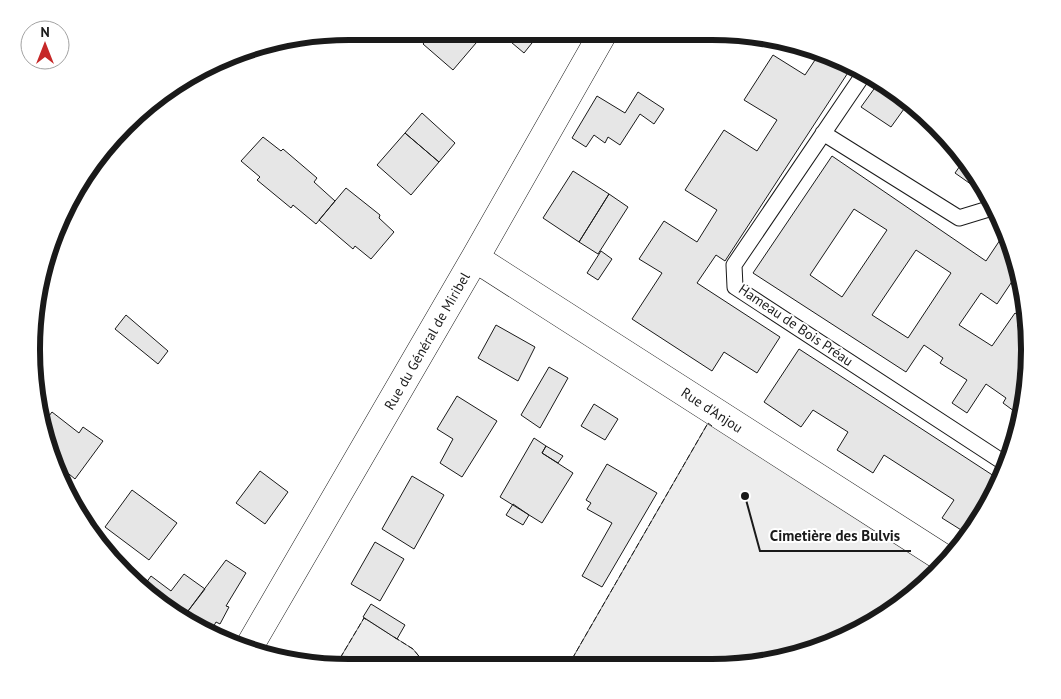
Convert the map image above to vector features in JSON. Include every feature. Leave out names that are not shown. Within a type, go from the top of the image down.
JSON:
[{"type":"street","name":"Rue du Général de Miribel","points":[[251,643],[599,40]]},
{"type":"street","name":"Rue d'Anjou","points":[[475,258],[941,557]]},
{"type":"lane","name":"Hameau de Bois Préau","points":[[860,78],[734,264],[735,287],[1000,460]]},
{"type":"lane","points":[[823,134],[959,218],[987,209]]},
{"type":"shaded area","points":[[708,423],[932,566],[900,595],[866,618],[811,643],[792,648],[772,653],[732,658],[572,659]]},
{"type":"shaded area","points":[[364,618],[413,649],[421,659],[350,659],[340,659]]},
{"type":"building","points":[[426,40],[479,40],[453,70],[423,44]]},
{"type":"building","points":[[508,40],[534,40],[524,53]]},
{"type":"building","points":[[773,55],[805,75],[816,58],[848,72],[725,261],[716,255],[697,283],[780,337],[757,373],[724,352],[712,371],[632,319],[662,273],[639,259],[664,221],[697,242],[717,210],[685,190],[724,130],[757,151],[777,120],[744,100]]},
{"type":"building","points":[[875,87],[905,108],[891,127],[861,107]]},
{"type":"building","points":[[638,92],[664,109],[654,124],[640,114],[620,145],[608,137],[605,143],[594,135],[586,147],[572,138],[597,96],[625,113]]},
{"type":"building","points":[[422,113],[455,143],[439,162],[405,133]]},
{"type":"building","points":[[405,133],[439,162],[411,195],[377,165]]},
{"type":"building","points":[[263,137],[281,151],[283,149],[317,178],[314,182],[335,201],[316,224],[293,205],[291,208],[257,180],[260,177],[241,161]]},
{"type":"building","points":[[832,156],[986,261],[1000,239],[1005,250],[1013,280],[997,304],[981,293],[959,325],[992,346],[1015,313],[1019,315],[1021,350],[1015,412],[1003,403],[1006,398],[986,384],[967,413],[952,403],[967,380],[940,363],[943,358],[924,345],[906,372],[753,273]],"holes":[[[854,209],[887,230],[842,297],[810,275]],[[916,250],[951,273],[908,338],[872,315]]]},
{"type":"building","points":[[960,166],[975,187],[955,173]]},
{"type":"building","points":[[573,171],[609,194],[579,242],[543,218]]},
{"type":"building","points":[[346,188],[380,215],[379,218],[394,232],[371,259],[355,246],[353,249],[319,220]]},
{"type":"building","points":[[609,194],[628,207],[598,254],[579,242]]},
{"type":"building","points":[[601,251],[612,259],[598,280],[587,273]]},
{"type":"building","points":[[126,315],[168,351],[158,364],[115,329]]},
{"type":"building","points":[[496,325],[535,347],[518,381],[478,358]]},
{"type":"building","points":[[799,349],[994,476],[980,504],[962,531],[942,518],[954,500],[884,455],[873,473],[837,450],[848,432],[813,410],[801,427],[764,402]]},
{"type":"building","points":[[549,367],[568,378],[540,428],[521,415]]},
{"type":"building","points":[[457,396],[497,421],[462,477],[440,463],[453,439],[437,429]]},
{"type":"building","points":[[594,404],[618,419],[605,440],[581,426]]},
{"type":"building","points":[[52,412],[79,433],[83,427],[103,441],[75,479],[64,468],[56,449],[48,417]]},
{"type":"building","points":[[534,438],[546,446],[542,453],[573,473],[542,523],[500,497]]},
{"type":"building","points":[[546,446],[563,456],[558,463],[542,453]]},
{"type":"building","points":[[607,464],[657,493],[602,587],[582,576],[612,523],[587,509],[591,503],[586,500]]},
{"type":"building","points":[[260,471],[288,492],[265,524],[236,503]]},
{"type":"building","points":[[412,476],[444,495],[414,549],[382,529]]},
{"type":"building","points":[[132,490],[177,523],[149,560],[105,527]]},
{"type":"building","points":[[513,504],[529,515],[523,525],[506,515]]},
{"type":"building","points":[[375,542],[404,559],[380,601],[351,584]]},
{"type":"building","points":[[226,560],[246,573],[226,606],[229,607],[220,624],[216,622],[213,627],[187,613]]},
{"type":"building","points":[[184,574],[205,589],[187,613],[146,583],[151,576],[171,591]]},
{"type":"building","points":[[371,604],[405,625],[397,639],[363,617]]},
{"type":"fence","points":[[572,659],[708,423],[712,426]]},
{"type":"fence","points":[[340,659],[364,618],[367,620]]},
{"type":"fence","points":[[394,637],[413,649],[421,659]]},
{"type":"place","name":"Cimetière des Bulvis","points":[[745,496]]}]
